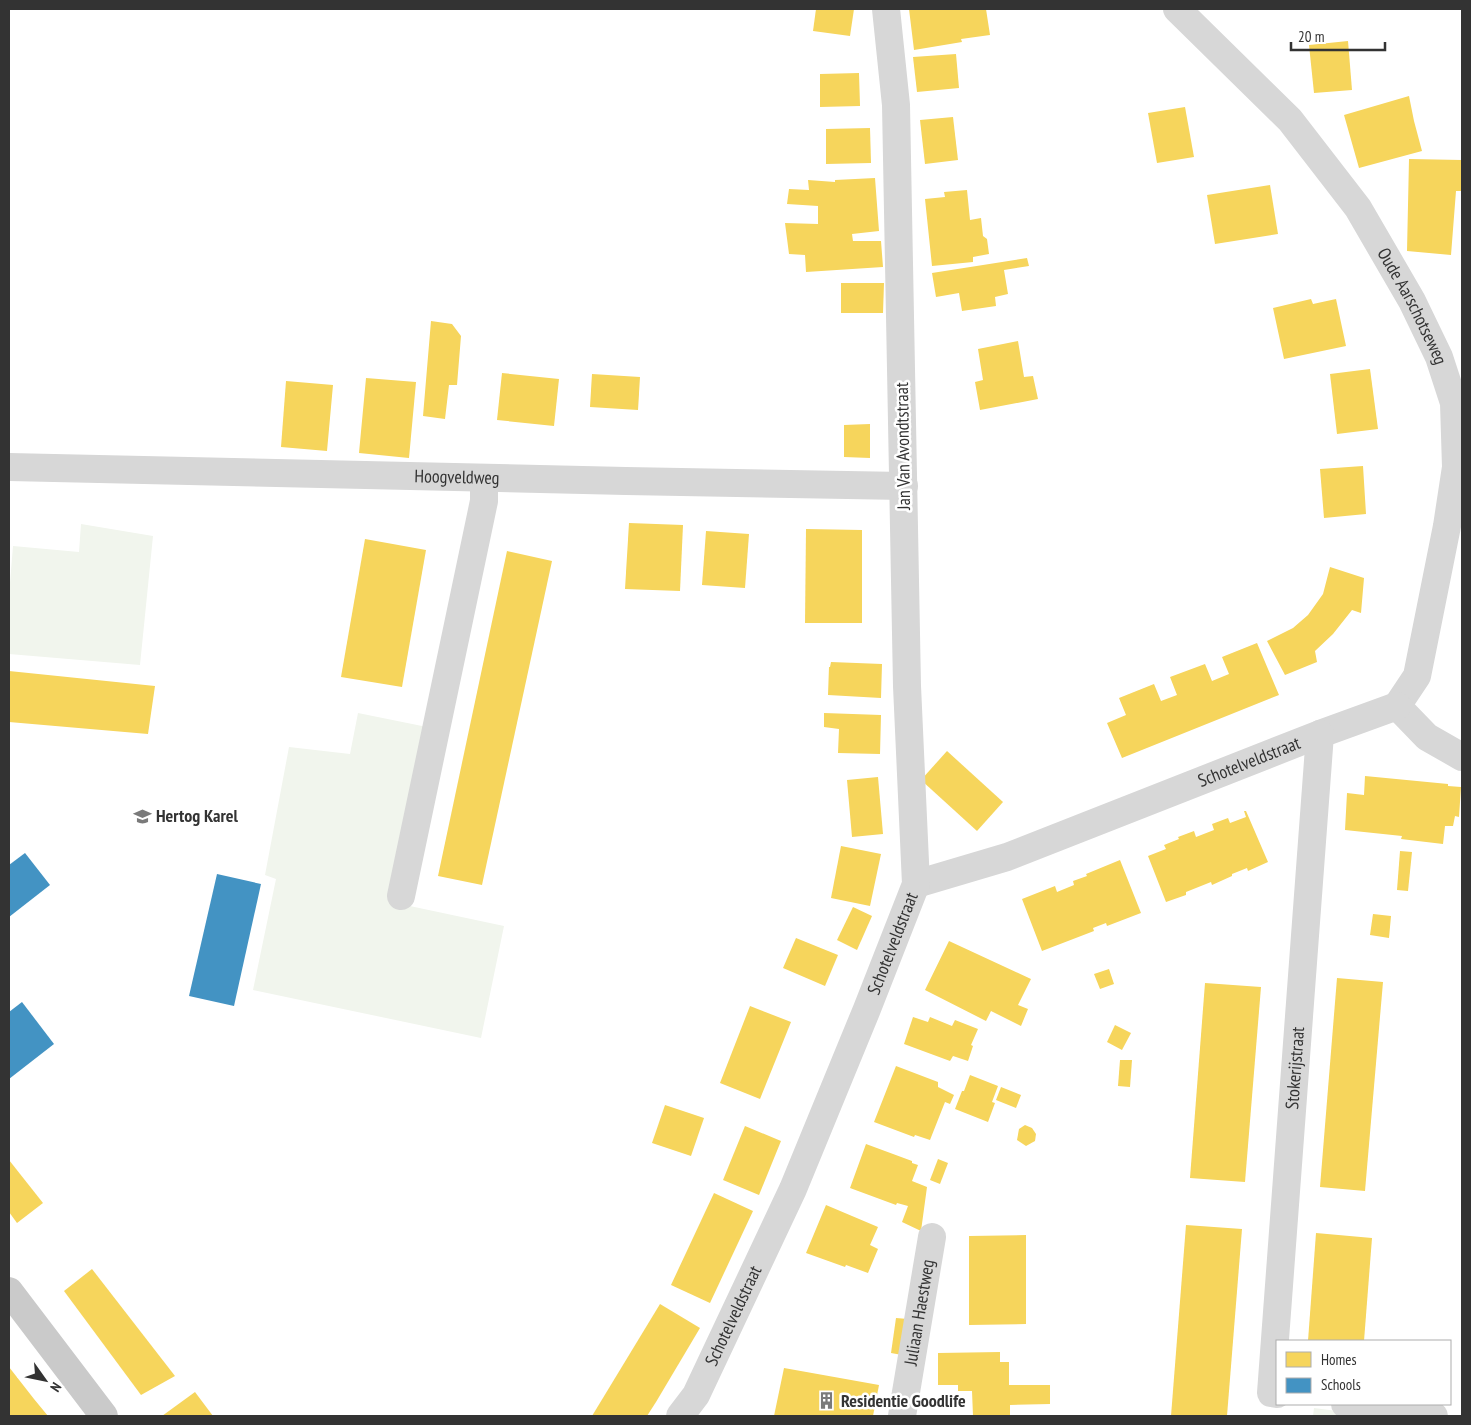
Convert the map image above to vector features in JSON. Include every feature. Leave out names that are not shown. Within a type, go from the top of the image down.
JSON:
[{"type":"main road","points":[[9,1291],[104,1416]]},
{"type":"street","name":"Jan Van Avondtstraat","points":[[886,9],[896,105],[907,686],[916,884]]},
{"type":"street","name":"Oude Aarschotseweg","points":[[1177,9],[1290,120],[1358,208],[1412,301],[1458,402],[1456,467],[1447,526],[1417,676],[1397,706]]},
{"type":"street","name":"Hoogveldweg","points":[[9,468],[904,486]]},
{"type":"street","points":[[401,896],[484,501],[484,478]]},
{"type":"street","name":"Schotelveldstraat","points":[[680,1416],[696,1394],[793,1189],[916,884],[1007,857],[1320,734],[1397,706]]},
{"type":"street","points":[[1397,706],[1427,737],[1462,757]]},
{"type":"street","name":"Stokerijstraat","points":[[1276,1394],[1271,1393],[1320,734]]},
{"type":"street","name":"Juliaan Haestweg","points":[[902,1416],[932,1237]]},
{"type":"street","points":[[1352,1405],[1434,1416]]},
{"type":"shaded area","points":[[81,524],[153,536],[140,665],[9,654],[9,595],[13,546],[79,552]]},
{"type":"shaded area","points":[[358,713],[427,727],[391,902],[504,926],[481,1038],[253,990],[276,879],[265,875],[289,747],[350,754]]},
{"type":"shaded area","points":[[1314,1408],[1375,1416],[1313,1416]]},
{"type":"building: Homes","points":[[816,9],[854,9],[850,36],[813,31]]},
{"type":"building: Homes","points":[[909,9],[986,9],[990,35],[961,39],[962,42],[914,50]]},
{"type":"building: Homes","points":[[1348,41],[1352,90],[1314,93],[1309,45]]},
{"type":"building: Homes","points":[[956,54],[959,88],[917,92],[913,57]]},
{"type":"building: Homes","points":[[859,73],[860,106],[820,107],[820,74]]},
{"type":"building: Homes","points":[[1409,96],[1422,151],[1359,168],[1344,115]]},
{"type":"building: Homes","points":[[1185,107],[1194,157],[1157,163],[1148,113]]},
{"type":"building: Homes","points":[[953,117],[958,160],[925,164],[920,120]]},
{"type":"building: Homes","points":[[870,128],[871,163],[826,164],[826,129]]},
{"type":"building: Homes","points":[[1409,159],[1462,160],[1462,191],[1456,191],[1451,255],[1407,251]]},
{"type":"building: Homes","points":[[875,178],[879,231],[852,234],[853,241],[881,241],[883,267],[806,272],[805,255],[789,254],[785,223],[818,224],[818,206],[787,204],[789,189],[809,190],[808,180],[835,182],[835,180]]},
{"type":"building: Homes","points":[[1270,185],[1278,234],[1215,244],[1207,195]]},
{"type":"building: Homes","points":[[967,190],[970,220],[981,218],[983,236],[987,239],[989,254],[973,257],[973,262],[932,266],[925,199],[945,197],[944,192]]},
{"type":"building: Homes","points":[[1027,258],[1029,266],[1004,270],[1008,294],[995,297],[996,306],[962,311],[959,293],[936,297],[932,273]]},
{"type":"building: Homes","points":[[841,283],[884,283],[883,313],[841,313]]},
{"type":"building: Homes","points":[[1311,299],[1313,304],[1336,299],[1346,346],[1284,359],[1273,308]]},
{"type":"building: Homes","points":[[431,321],[452,324],[461,336],[457,385],[449,385],[445,419],[423,416]]},
{"type":"building: Homes","points":[[1018,341],[1024,377],[1033,376],[1038,399],[980,410],[975,382],[983,380],[978,349]]},
{"type":"building: Homes","points":[[1370,369],[1378,429],[1337,434],[1330,374]]},
{"type":"building: Homes","points":[[502,373],[559,379],[554,426],[497,420]]},
{"type":"building: Homes","points":[[592,374],[640,377],[638,410],[590,407]]},
{"type":"building: Homes","points":[[366,378],[416,382],[409,458],[359,453]]},
{"type":"building: Homes","points":[[286,381],[333,385],[327,451],[281,447]]},
{"type":"building: Homes","points":[[870,424],[870,458],[844,457],[844,425]]},
{"type":"building: Homes","points":[[1363,466],[1366,514],[1324,518],[1320,469]]},
{"type":"building: Homes","points":[[629,523],[683,525],[680,591],[625,589]]},
{"type":"building: Homes","points":[[806,529],[862,530],[862,623],[805,623]]},
{"type":"building: Homes","points":[[706,531],[749,534],[745,588],[702,585]]},
{"type":"building: Homes","points":[[365,539],[426,550],[402,687],[341,677]]},
{"type":"building: Homes","points":[[507,551],[552,561],[482,885],[438,876]]},
{"type":"building: Homes","points":[[1330,567],[1364,578],[1361,613],[1352,610],[1333,634],[1315,651],[1317,662],[1285,675],[1267,641],[1293,628],[1308,615],[1323,594]]},
{"type":"building: Homes","points":[[1257,643],[1279,695],[1122,758],[1107,723],[1126,715],[1119,698],[1154,684],[1161,701],[1177,695],[1170,677],[1205,664],[1212,681],[1229,674],[1222,657]]},
{"type":"building: Homes","points":[[831,662],[882,664],[881,698],[828,695],[829,667]]},
{"type":"building: Homes","points":[[9,671],[155,686],[148,734],[9,722]]},
{"type":"building: Homes","points":[[824,713],[881,715],[880,754],[838,753],[839,729],[824,727]]},
{"type":"building: Homes","points":[[947,751],[1003,802],[977,831],[921,780]]},
{"type":"building: Homes","points":[[1365,776],[1448,784],[1448,786],[1461,787],[1459,817],[1455,816],[1453,826],[1445,826],[1443,844],[1401,839],[1402,836],[1345,830],[1347,793],[1364,795]]},
{"type":"building: Homes","points":[[878,777],[883,834],[852,837],[847,780]]},
{"type":"building: Homes","points":[[1244,811],[1246,811],[1268,862],[1248,871],[1247,868],[1232,874],[1232,876],[1212,885],[1211,882],[1186,892],[1186,895],[1166,902],[1148,856],[1166,849],[1164,845],[1179,839],[1178,837],[1194,831],[1196,837],[1214,830],[1212,824],[1228,818],[1230,823],[1246,817]]},
{"type":"building: Homes","points":[[841,846],[881,854],[870,906],[831,898]]},
{"type":"building: Homes","points":[[1400,851],[1412,852],[1408,891],[1397,890]]},
{"type":"building: Homes","points":[[1120,860],[1141,913],[1107,926],[1106,923],[1093,928],[1094,931],[1042,951],[1022,899],[1055,886],[1057,892],[1074,885],[1073,881],[1087,876],[1086,874]]},
{"type":"building: Homes","points":[[853,907],[872,916],[857,950],[837,940]]},
{"type":"building: Homes","points":[[1373,914],[1391,916],[1389,938],[1370,935]]},
{"type":"building: Homes","points":[[796,938],[838,955],[825,986],[783,968]]},
{"type":"building: Homes","points":[[949,941],[1031,979],[1018,1005],[1028,1009],[1021,1026],[991,1011],[986,1021],[925,990]]},
{"type":"building: Homes","points":[[1109,969],[1114,984],[1100,989],[1094,974]]},
{"type":"building: Homes","points":[[1337,978],[1383,982],[1365,1191],[1320,1187]]},
{"type":"building: Homes","points":[[1205,983],[1261,987],[1245,1182],[1190,1178]]},
{"type":"building: Homes","points":[[750,1006],[791,1022],[760,1099],[720,1083]]},
{"type":"building: Homes","points":[[913,1017],[928,1022],[930,1017],[952,1026],[955,1020],[978,1029],[971,1045],[973,1046],[968,1061],[953,1056],[950,1061],[904,1044]]},
{"type":"building: Homes","points":[[1115,1025],[1131,1033],[1122,1050],[1107,1042]]},
{"type":"building: Homes","points":[[1120,1060],[1132,1060],[1130,1087],[1118,1086]]},
{"type":"building: Homes","points":[[896,1066],[938,1082],[938,1087],[954,1095],[950,1104],[945,1102],[930,1140],[915,1135],[914,1137],[874,1122]]},
{"type":"building: Homes","points":[[970,1075],[998,1086],[992,1102],[995,1103],[988,1122],[955,1109]]},
{"type":"building: Homes","points":[[1001,1087],[1021,1095],[1016,1108],[996,1100]]},
{"type":"building: Homes","points":[[665,1105],[704,1118],[691,1156],[652,1143]]},
{"type":"building: Homes","points":[[1025,1125],[1032,1128],[1036,1134],[1035,1141],[1026,1146],[1017,1140],[1019,1129]]},
{"type":"building: Homes","points":[[745,1126],[781,1141],[759,1195],[723,1180]]},
{"type":"building: Homes","points":[[866,1144],[918,1165],[912,1181],[927,1187],[921,1231],[902,1222],[908,1206],[897,1203],[896,1205],[850,1188]]},
{"type":"building: Homes","points":[[938,1159],[948,1163],[940,1184],[930,1180]]},
{"type":"building: Homes","points":[[9,1160],[43,1203],[17,1223],[9,1212]]},
{"type":"building: Homes","points":[[714,1193],[753,1211],[710,1303],[671,1285]]},
{"type":"building: Homes","points":[[826,1205],[878,1227],[870,1245],[878,1249],[868,1273],[806,1253]]},
{"type":"building: Homes","points":[[1186,1225],[1242,1229],[1227,1416],[1171,1416]]},
{"type":"building: Homes","points":[[1316,1233],[1372,1238],[1364,1340],[1308,1340]]},
{"type":"building: Homes","points":[[1026,1235],[1026,1324],[969,1325],[969,1236]]},
{"type":"building: Homes","points":[[92,1269],[175,1376],[141,1395],[64,1291]]},
{"type":"building: Homes","points":[[660,1304],[700,1328],[656,1402],[647,1416],[592,1416]]},
{"type":"building: Homes","points":[[896,1318],[908,1319],[902,1355],[891,1353]]},
{"type":"building: Homes","points":[[1000,1352],[1000,1362],[1009,1362],[1009,1385],[1050,1385],[1050,1404],[1010,1405],[1010,1416],[973,1416],[972,1391],[958,1391],[958,1385],[938,1385],[938,1353]]},
{"type":"building: Homes","points":[[9,1367],[34,1399],[48,1416],[9,1416]]},
{"type":"building: Homes","name":"Residentie Goodlife","points":[[784,1368],[879,1385],[873,1416],[774,1416]]},
{"type":"building: Homes","points":[[195,1392],[213,1416],[162,1416]]},
{"type":"building: Schools","points":[[25,853],[50,885],[9,917],[9,865]]},
{"type":"building: Schools","points":[[217,874],[261,884],[234,1006],[189,996]]},
{"type":"building: Schools","points":[[22,1002],[54,1044],[9,1079],[9,1012]]},
{"type":"place","name":"Hertog Karel","points":[[142,816]]},
{"type":"place","name":"Residentie Goodlife","points":[[827,1401]]}]
